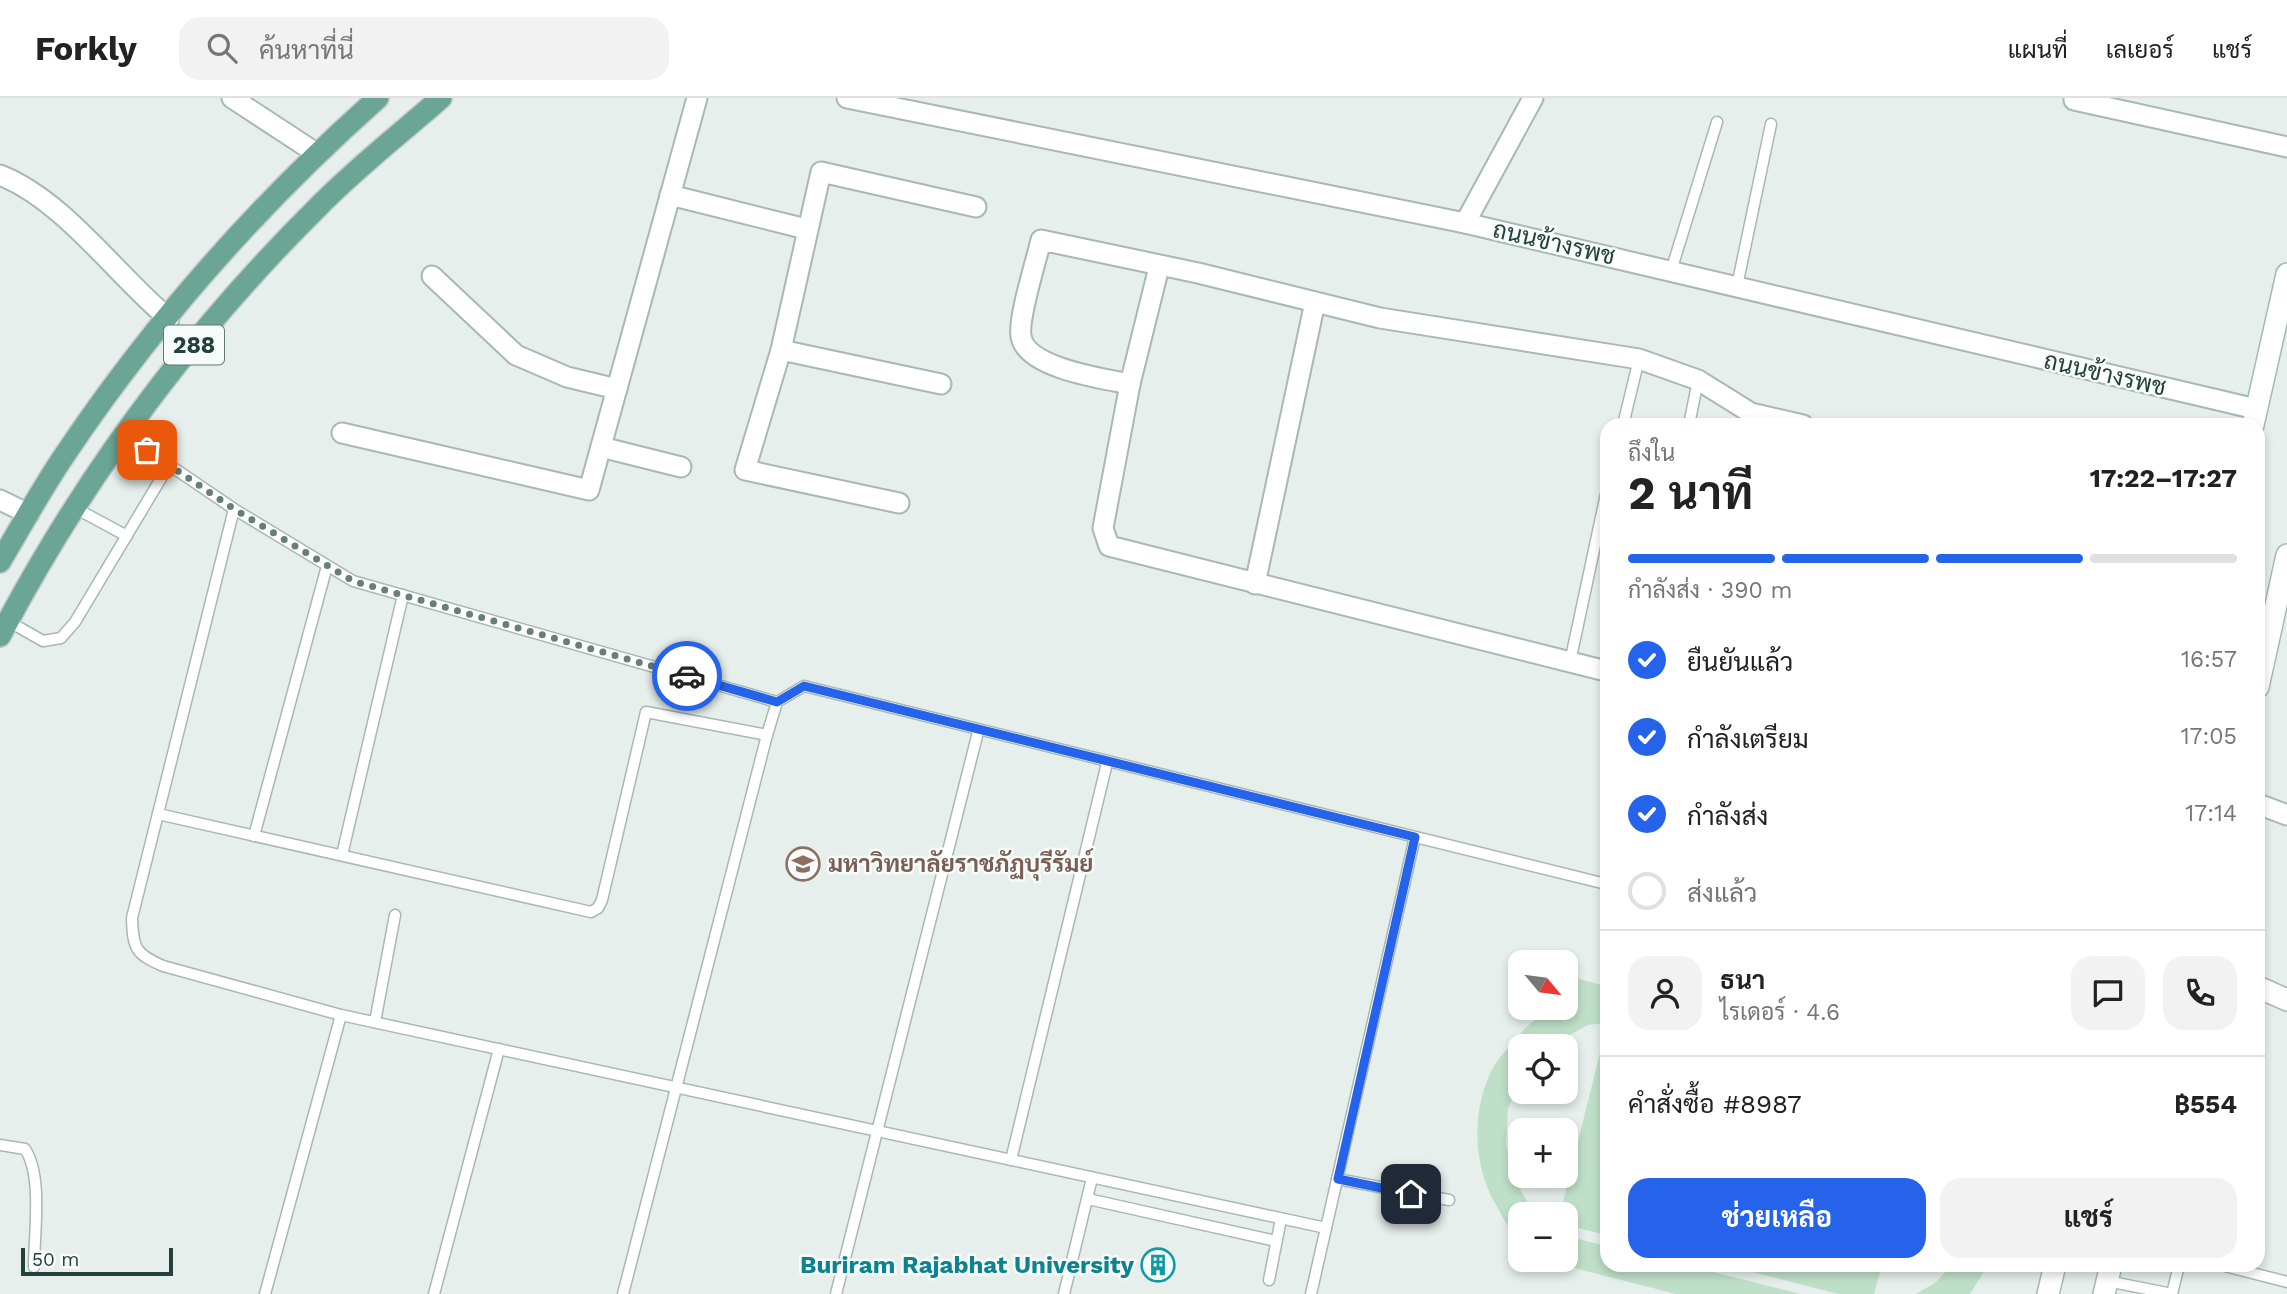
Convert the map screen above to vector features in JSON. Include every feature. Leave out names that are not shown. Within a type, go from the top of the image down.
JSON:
[{"type":"main road","name":"288","points":[[0,562],[66,453],[203,275],[316,153],[378,98]]},
{"type":"main road","name":"288","points":[[4,628],[74,507],[125,435],[235,295],[319,206],[441,98]]},
{"type":"main road","points":[[2254,417],[2287,274]]},
{"type":"main road","points":[[2265,666],[2280,621],[2287,555]]},
{"type":"main road","points":[[2265,990],[2287,1000]]},
{"type":"main road","points":[[2048,1294],[2053,1272]]},
{"type":"street","points":[[232,98],[316,153]]},
{"type":"street","points":[[342,433],[589,491],[697,98]]},
{"type":"street","name":"ถนนข้างรพช","points":[[847,98],[1465,223],[1737,286],[2254,417]]},
{"type":"street","points":[[1465,223],[1534,98]]},
{"type":"street","points":[[2074,100],[2287,147]]},
{"type":"street","points":[[898,503],[745,470],[781,350],[806,229],[821,172],[976,207]]},
{"type":"street","points":[[0,175],[43,199],[134,290],[169,319]]},
{"type":"street","points":[[670,195],[806,229]]},
{"type":"street","points":[[1130,384],[1062,369],[1041,360],[1024,345],[1020,335],[1022,321],[1041,240],[1380,318],[1639,359],[1698,380],[1750,418]]},
{"type":"street","points":[[1158,267],[1130,384],[1103,528],[1109,546],[1600,670]]},
{"type":"street","points":[[432,276],[516,355],[567,377],[617,389]]},
{"type":"street","points":[[1255,584],[1315,302]]},
{"type":"street","points":[[781,350],[941,384]]},
{"type":"street","points":[[601,447],[681,467]]},
{"type":"street","points":[[0,500],[29,514]]},
{"type":"street","points":[[2265,807],[2287,815]]},
{"type":"lane","points":[[1671,271],[1717,122]]},
{"type":"lane","points":[[1737,286],[1771,124]]},
{"type":"lane","points":[[1625,418],[1639,359]]},
{"type":"lane","points":[[1690,418],[1698,380]]},
{"type":"lane","points":[[125,435],[234,509],[353,581],[777,702]]},
{"type":"lane","points":[[4,628],[43,641],[61,638],[75,622],[169,465]]},
{"type":"lane","points":[[74,507],[127,536]]},
{"type":"lane","points":[[234,509],[132,918],[133,942],[142,958],[163,966],[375,1022],[1326,1228]]},
{"type":"lane","points":[[1570,662],[1600,522]]},
{"type":"lane","points":[[254,836],[327,566]]},
{"type":"lane","points":[[342,855],[403,595]]},
{"type":"lane","points":[[623,1294],[767,735],[777,702],[804,686],[851,695],[978,732],[1600,883]]},
{"type":"lane","points":[[158,814],[591,912],[598,908],[602,900],[646,712],[767,735]]},
{"type":"lane","points":[[836,1294],[978,732]]},
{"type":"lane","points":[[1011,1160],[1107,763]]},
{"type":"lane","points":[[1311,1294],[1415,837]]},
{"type":"lane","points":[[375,1022],[395,915]]},
{"type":"lane","points":[[265,1294],[341,1014]]},
{"type":"lane","points":[[434,1294],[499,1049]]},
{"type":"lane","points":[[0,1145],[25,1149],[30,1158],[35,1177],[34,1267]]},
{"type":"lane","points":[[1064,1294],[1092,1178]]},
{"type":"lane","points":[[1338,1179],[1449,1200]]},
{"type":"lane","points":[[1088,1199],[1276,1241]]},
{"type":"lane","points":[[1269,1280],[1281,1219]]},
{"type":"lane","points":[[2107,1280],[2172,1294],[2177,1272]]},
{"type":"lane","points":[[2248,1272],[2287,1282]]},
{"type":"green space","points":[[1578,979],[1600,984],[1600,1024],[1588,1025],[1572,1034],[1520,1034],[1535,1020],[1578,1020]]},
{"type":"green space","points":[[1508,1048],[1508,1188],[1519,1188],[1528,1202],[1508,1202],[1508,1225],[1488,1189],[1482,1172],[1477,1136],[1486,1082]]},
{"type":"green space","points":[[1600,1053],[1600,1234],[1578,1228],[1578,1202],[1563,1202],[1566,1188],[1578,1188],[1578,1142]]},
{"type":"green space","points":[[1578,1239],[1600,1244],[1600,1272],[1713,1272],[1801,1294],[1676,1294],[1578,1269]]},
{"type":"green space","points":[[1752,1272],[1880,1272],[1874,1294],[1838,1294]]},
{"type":"green space","points":[[1945,1272],[1984,1272],[1970,1294],[1916,1294],[1935,1283]]},
{"type":"way so far","points":[[147,450],[234,509],[353,581],[687,676]]},
{"type":"place","name":"มหาวิทยาลัยราชภัฏบุรีรัมย์","points":[[803,864]]},
{"type":"place","name":"Buriram Rajabhat University","points":[[1158,1265]]},
{"type":"route","points":[[687,676],[777,702],[804,686],[851,695],[978,732],[1415,837],[1338,1179],[1411,1194]]}]
